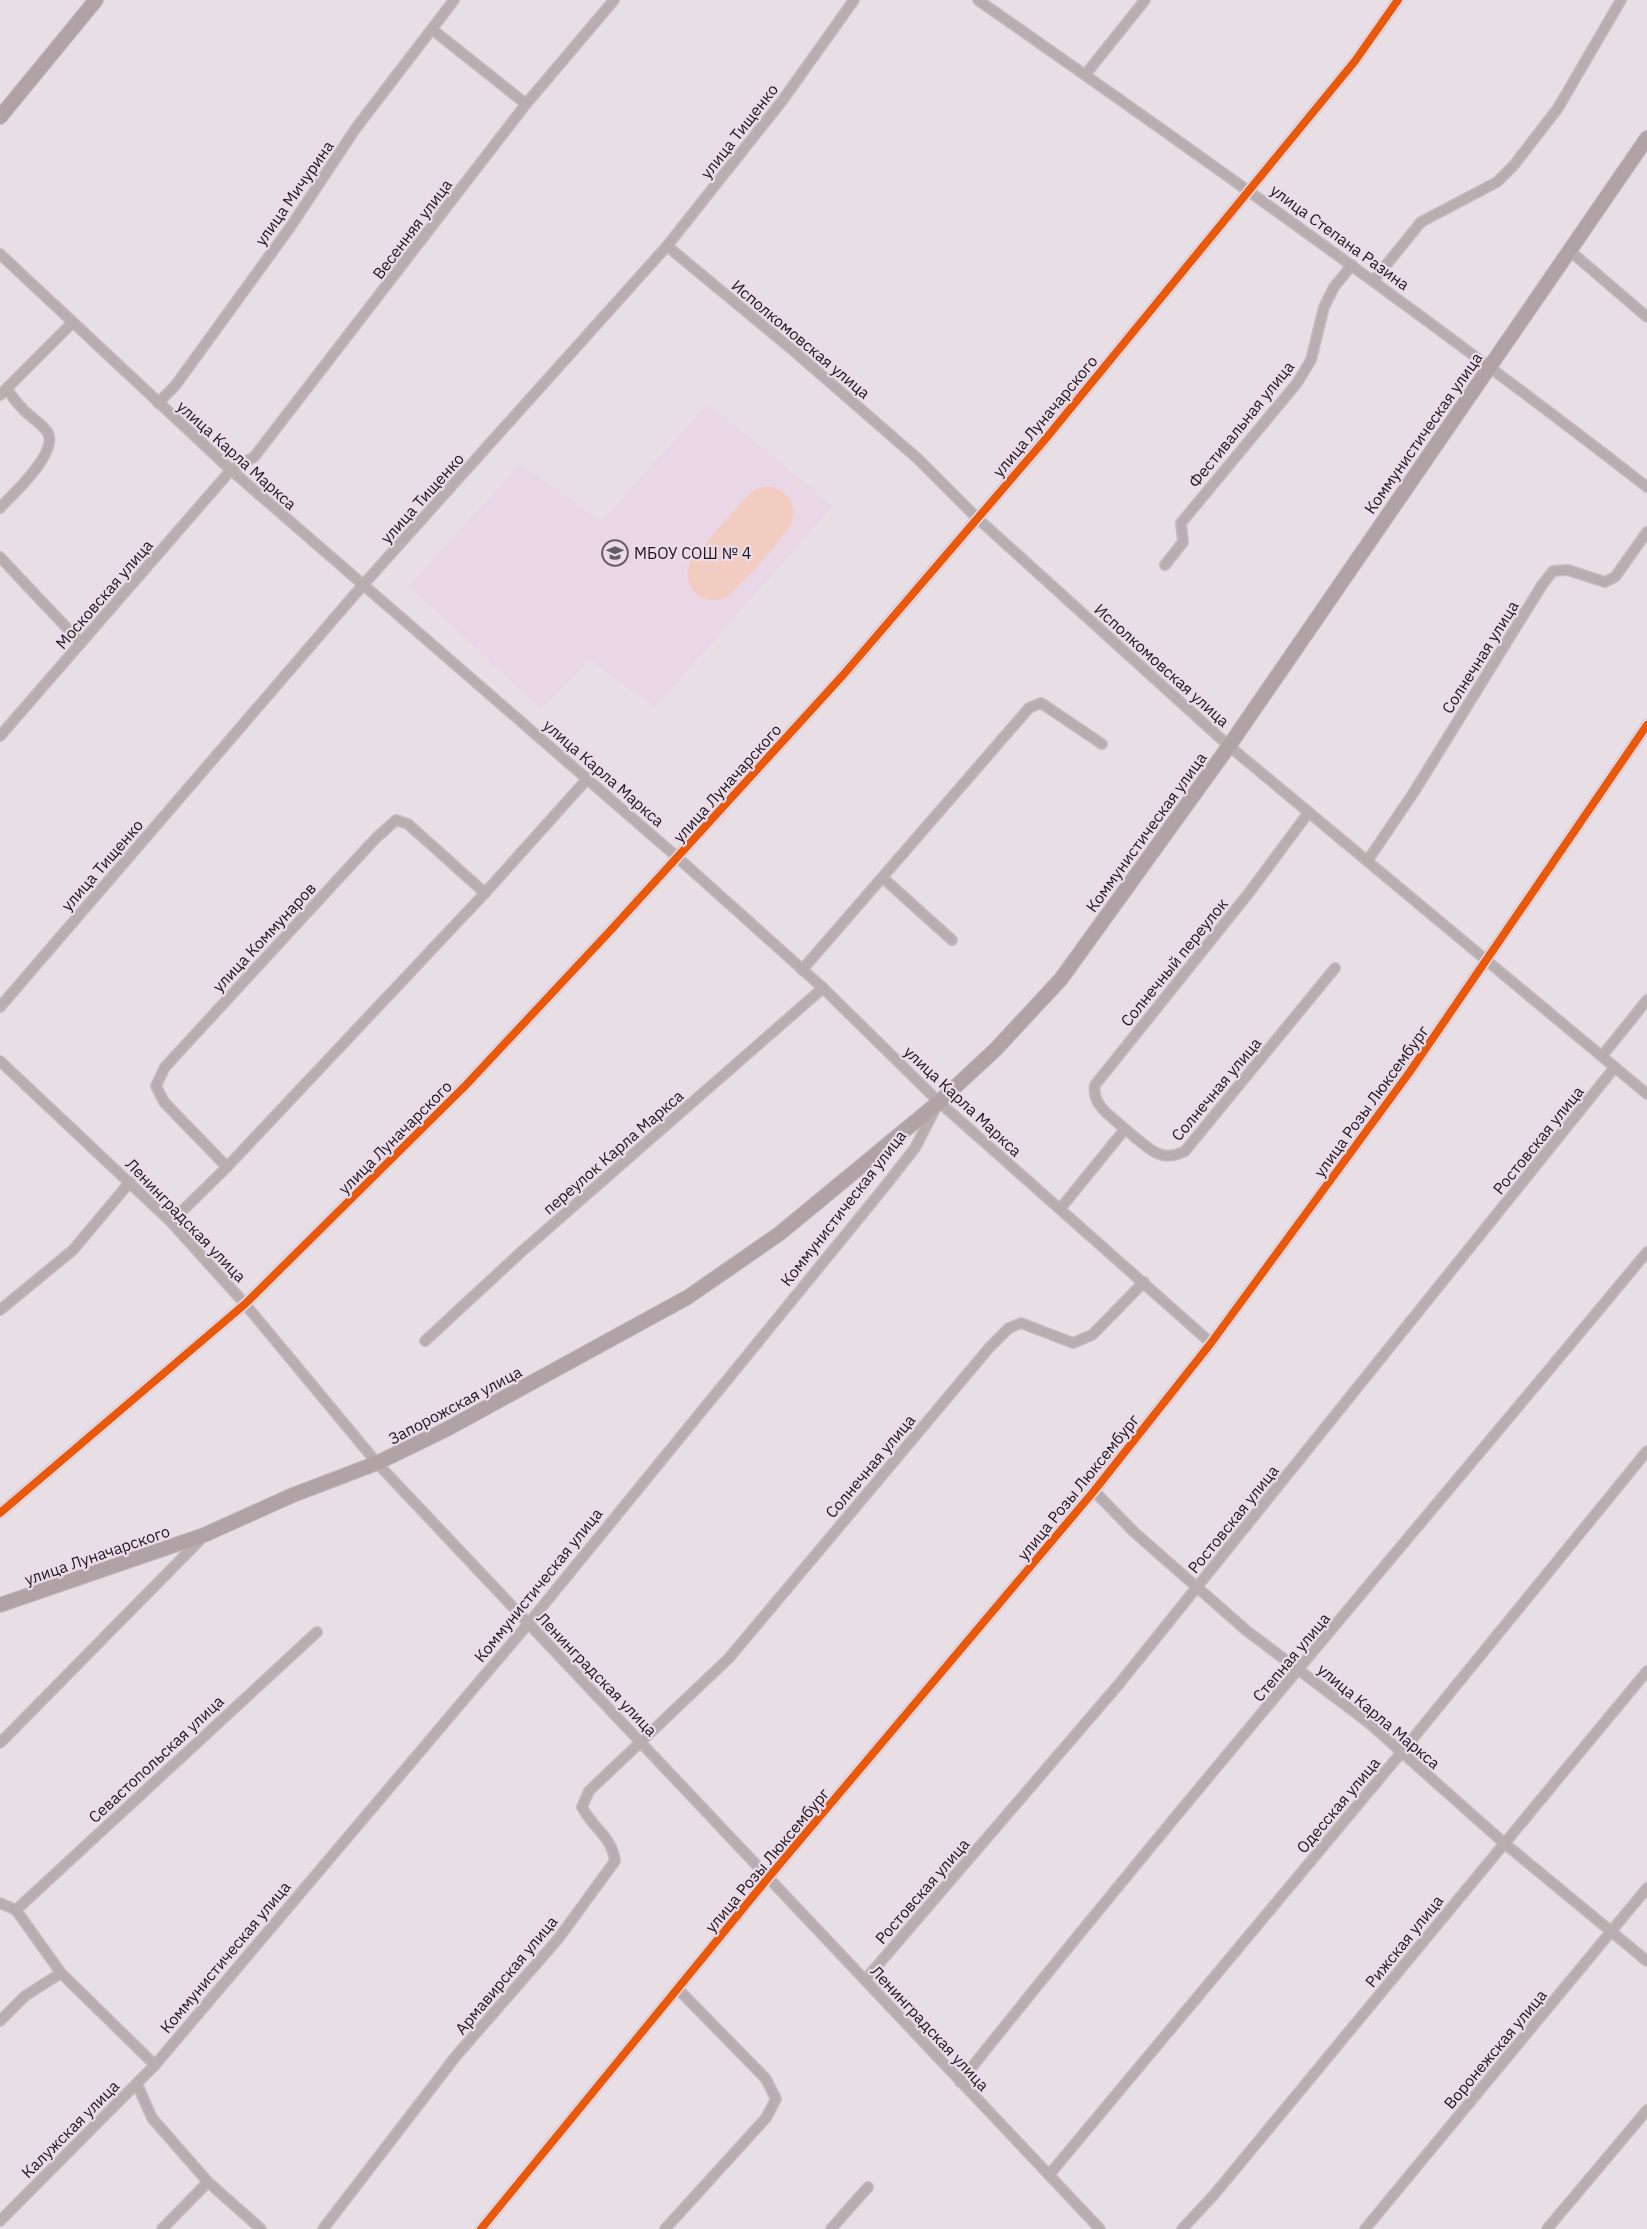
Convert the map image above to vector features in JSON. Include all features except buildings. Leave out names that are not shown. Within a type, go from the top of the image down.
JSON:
[{"type":"main road","points":[[0,117],[96,0]]},
{"type":"main road","name":"Коммунистическая улица","points":[[939,1102],[996,1049],[1061,979],[1229,746],[1647,138]]},
{"type":"main road","name":"Запорожская улица","points":[[204,1535],[293,1495],[377,1463],[447,1429],[688,1297],[779,1234],[939,1102]]},
{"type":"main road","name":"улица Луначарского","points":[[0,1605],[204,1535]]},
{"type":"street","name":"улица Мичурина","points":[[158,403],[174,386],[291,226],[356,128],[454,0]]},
{"type":"street","name":"Весенняя улица","points":[[231,470],[254,457],[526,104],[614,0]]},
{"type":"street","name":"улица Тищенко","points":[[0,1007],[362,586],[667,246],[782,101],[854,0]]},
{"type":"street","name":"улица Степана Разина","points":[[978,0],[1249,189],[1490,365],[1647,487]]},
{"type":"street","points":[[1085,75],[1145,0]]},
{"type":"street","name":"улица Луначарского","points":[[0,1513],[245,1304],[466,1084],[677,857],[844,674],[976,517],[1043,442],[1355,61],[1398,0]]},
{"type":"street","points":[[1374,280],[1421,222],[1497,182],[1514,165],[1558,108],[1621,0]]},
{"type":"street","points":[[433,30],[526,104]]},
{"type":"street","name":"Исполкомовская улица","points":[[667,246],[908,451],[976,517],[1229,746],[1647,1094]]},
{"type":"street","points":[[1570,250],[1647,317]]},
{"type":"street","name":"улица Карла Маркса","points":[[0,254],[71,324],[231,470],[677,857],[823,988],[939,1102],[1211,1343]]},
{"type":"street","name":"Фестивальная улица","points":[[1165,565],[1183,542],[1181,523],[1297,383],[1311,360],[1324,307],[1334,287],[1352,265]]},
{"type":"street","points":[[0,508],[45,456],[50,444],[48,432],[3,392],[71,324]]},
{"type":"street","name":"Московская улица","points":[[0,736],[231,470]]},
{"type":"street","name":"Солнечная улица","points":[[1368,860],[1414,792],[1542,585],[1553,572],[1568,570],[1605,582],[1615,577],[1647,532]]},
{"type":"street","points":[[0,557],[81,643]]},
{"type":"street","points":[[802,970],[1029,708],[1041,703],[1102,744]]},
{"type":"street","name":"улица Розы Люксембург","points":[[481,2229],[768,1878],[1094,1491],[1211,1343],[1409,1073],[1647,725]]},
{"type":"street","points":[[171,1222],[227,1167],[485,893],[588,778]]},
{"type":"street","name":"Солнечный переулок","points":[[1125,1129],[1098,1104],[1094,1094],[1095,1085],[1234,911],[1309,812]]},
{"type":"street","name":"улица Коммунаров","points":[[227,1167],[164,1102],[156,1086],[165,1067],[375,839],[396,820],[408,824],[485,893]]},
{"type":"street","points":[[883,878],[952,940]]},
{"type":"street","name":"Солнечная улица","points":[[1125,1129],[1159,1155],[1172,1158],[1185,1151],[1335,968]]},
{"type":"street","name":"переулок Карла Маркса","points":[[424,1341],[520,1253],[823,988]]},
{"type":"street","points":[[1602,1056],[1647,1000]]},
{"type":"street","name":"Ленинградская улица","points":[[0,1060],[171,1222],[245,1304],[377,1463],[641,1740],[768,1878],[1100,2229]]},
{"type":"street","name":"Ростовская улица","points":[[865,1980],[1034,1785],[1198,1587],[1615,1067]]},
{"type":"street","name":"Коммунистическая улица","points":[[137,2084],[528,1624],[882,1190],[915,1148],[939,1102]]},
{"type":"street","points":[[1060,1209],[1125,1129]]},
{"type":"street","points":[[0,1310],[73,1250],[130,1182]]},
{"type":"street","name":"Степная улица","points":[[960,2082],[1120,1882],[1300,1670],[1647,1252]]},
{"type":"street","name":"Солнечная улица","points":[[641,1740],[729,1658],[989,1348],[1009,1328],[1021,1323],[1073,1343],[1092,1335],[1144,1282]]},
{"type":"street","name":"Одесская улица","points":[[1049,2175],[1401,1753],[1647,1451]]},
{"type":"street","name":"улица Карла Маркса","points":[[1094,1491],[1135,1533],[1247,1631],[1369,1723],[1504,1843],[1647,1960]]},
{"type":"street","name":"Запорожская улица","points":[[0,1743],[204,1535]]},
{"type":"street","name":"Севастопольская улица","points":[[16,1910],[317,1632]]},
{"type":"street","name":"Рижская улица","points":[[1182,2229],[1213,2196],[1647,1671]]},
{"type":"street","name":"Армавирская улица","points":[[323,2229],[456,2056],[558,1939],[615,1861],[612,1845],[590,1822],[582,1807],[589,1791],[641,1740]]},
{"type":"street","name":"Воронежская улица","points":[[1365,2229],[1647,1888]]},
{"type":"street","points":[[0,1904],[16,1910],[61,1973],[155,2065]]},
{"type":"street","points":[[0,2021],[25,1996],[61,1973]]},
{"type":"street","points":[[665,2229],[766,2118],[776,2099],[766,2079],[678,1989]]},
{"type":"street","points":[[137,2084],[152,2118],[208,2182],[261,2229]]},
{"type":"street","name":"Калужская улица","points":[[0,2221],[137,2084]]},
{"type":"street","points":[[1547,2229],[1647,2110]]},
{"type":"street","points":[[162,2229],[208,2182]]},
{"type":"street","points":[[831,2229],[868,2187]]},
{"type":"shaded area","name":"МБОУ СОШ № 4","points":[[708,403],[833,506],[655,707],[590,660],[541,709],[409,586],[520,464],[602,521]]},
{"type":"shaded area","points":[[768,486],[781,491],[790,500],[793,512],[790,526],[758,565],[730,594],[716,600],[700,596],[691,588],[688,580],[691,560],[749,494],[756,489]]},
{"type":"cycle path","points":[[0,1513],[245,1304],[466,1085],[610,931],[844,674],[1043,442],[1355,61],[1398,0]]},
{"type":"cycle path","points":[[481,2229],[768,1878],[1094,1491],[1211,1343],[1409,1073],[1647,725]]},
{"type":"place","name":"МБОУ СОШ № 4","points":[[615,553]]}]
